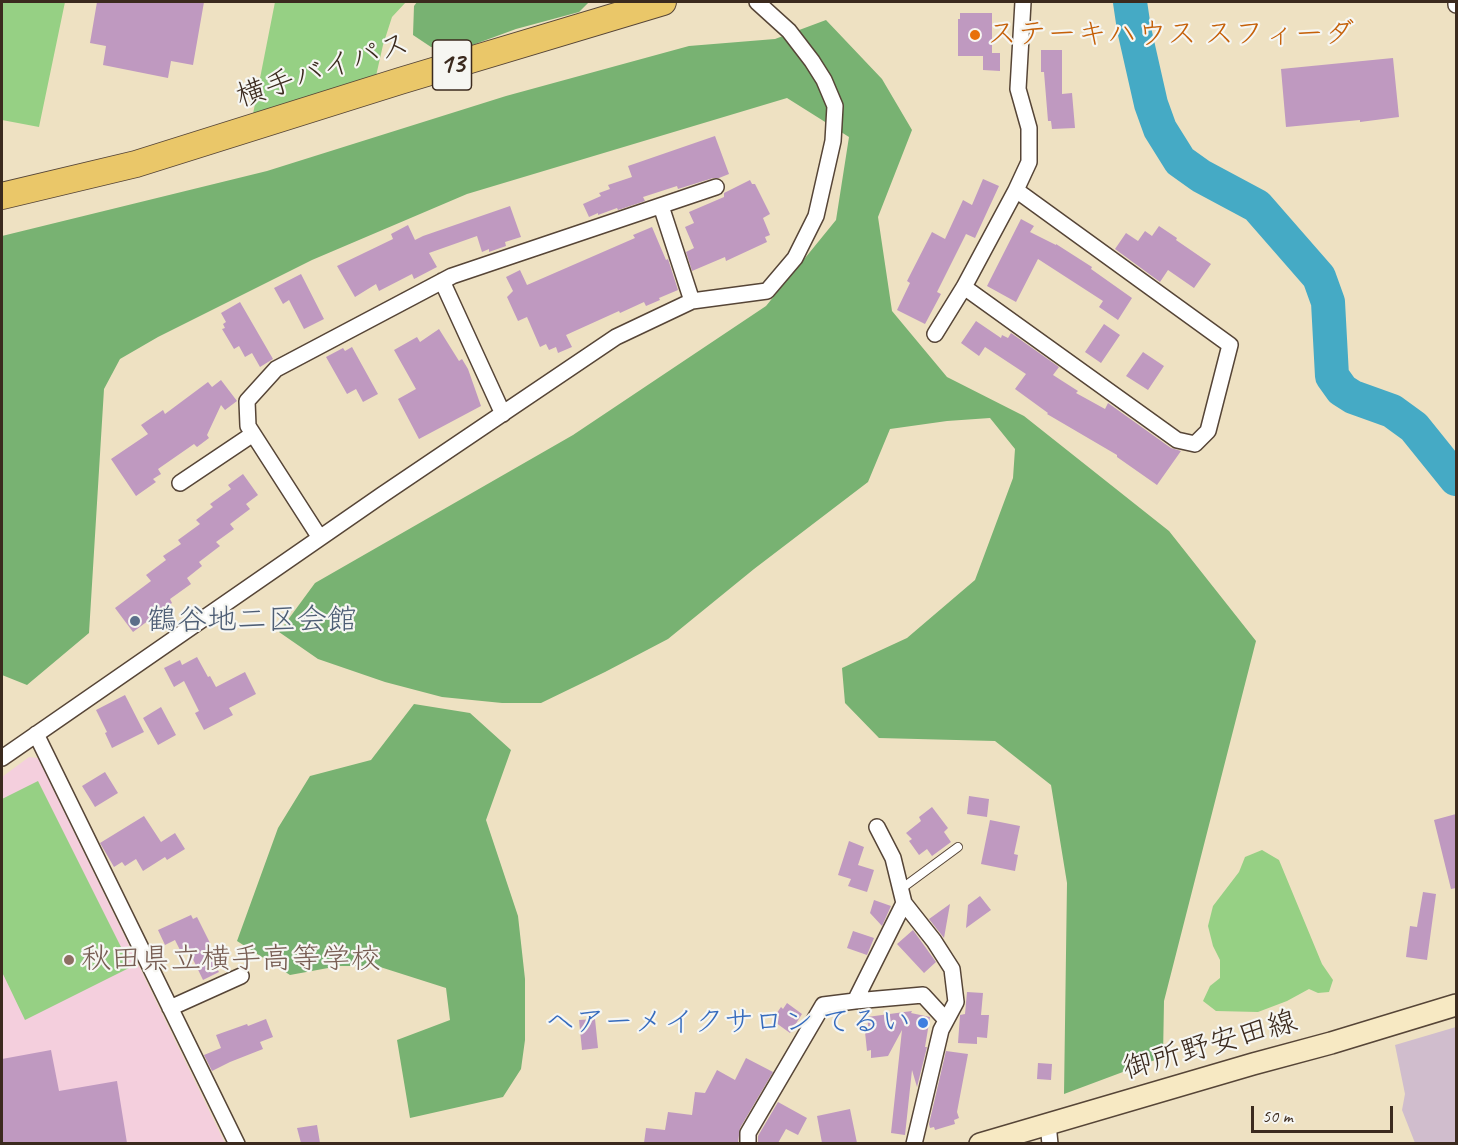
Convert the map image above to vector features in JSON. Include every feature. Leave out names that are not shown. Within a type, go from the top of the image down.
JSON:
[{"type":"highway","name":"横手バイパス","points":[[2,196],[136,164],[663,2]]},
{"type":"main road","name":"御所野安田線","points":[[980,1143],[1049,1134],[1253,1064],[1343,1040],[1456,1005]]},
{"type":"street","points":[[2,758],[320,537],[616,338],[692,301],[767,291],[795,258],[816,216],[833,141],[835,106],[824,80],[789,31],[757,2]]},
{"type":"street","points":[[935,334],[964,287],[1029,162],[1029,128],[1018,88],[1023,2]]},
{"type":"street","points":[[320,537],[248,426],[248,401],[276,369],[452,276],[716,187]]},
{"type":"street","points":[[964,287],[1177,440],[1195,444],[1208,431],[1230,345],[1016,190]]},
{"type":"street","points":[[661,206],[692,301]]},
{"type":"street","points":[[442,281],[503,414]]},
{"type":"street","points":[[180,483],[252,434]]},
{"type":"street","points":[[36,734],[237,1143]]},
{"type":"street","points":[[877,827],[894,858],[902,896],[952,969],[956,1002],[941,1030],[914,1143]]},
{"type":"street","points":[[855,1001],[902,896]]},
{"type":"street","points":[[170,1008],[241,976]]},
{"type":"street","points":[[748,1143],[748,1133],[823,1005],[923,995],[946,1020]]},
{"type":"lane","points":[[902,896],[958,847]]},
{"type":"shaded area","name":"秋田県立横手高等学校","points":[[29,757],[38,758],[225,1143],[2,1143],[2,777]]},
{"type":"shaded area","points":[[1456,1027],[1456,1143],[1415,1143],[1402,1110],[1405,1094],[1395,1045]]},
{"type":"green space","points":[[2,2],[65,2],[39,127],[2,120]]},
{"type":"green space","points":[[275,2],[406,2],[392,17],[376,76],[252,119]]},
{"type":"green space","points":[[417,2],[589,2],[579,12],[516,29],[467,47],[431,47],[413,35],[414,6]]},
{"type":"green space","points":[[826,20],[882,79],[912,130],[878,217],[892,311],[947,377],[1024,416],[1169,531],[1256,641],[1164,1001],[1163,1057],[1064,1094],[1067,883],[1051,785],[995,741],[879,738],[845,703],[842,668],[907,638],[975,580],[1013,478],[1015,449],[990,418],[890,429],[868,482],[754,569],[668,639],[541,703],[502,703],[442,697],[385,682],[318,659],[279,632],[315,583],[573,435],[766,306],[836,220],[849,137],[787,98],[467,194],[312,260],[158,337],[120,359],[104,389],[89,633],[27,685],[2,675],[2,236],[267,171],[506,96],[689,46],[775,39]]},
{"type":"green space","points":[[414,704],[470,713],[511,750],[486,820],[518,916],[525,979],[525,1040],[521,1069],[503,1097],[410,1118],[397,1040],[450,1020],[446,988],[377,966],[339,966],[290,975],[237,941],[278,828],[310,776],[371,760]]},
{"type":"green space","points":[[38,781],[131,967],[25,1020],[2,972],[2,799]]},
{"type":"green space","points":[[1262,850],[1279,860],[1322,964],[1333,980],[1329,992],[1318,993],[1309,989],[1287,1001],[1258,1012],[1216,1011],[1203,1001],[1210,986],[1220,978],[1220,960],[1213,946],[1208,926],[1213,906],[1239,872],[1245,857]]},
{"type":"building","points":[[97,2],[204,2],[193,65],[171,61],[168,78],[103,65],[106,46],[90,43]]},
{"type":"building","name":"ステーキハウス スフィーダ","points":[[960,13],[992,13],[992,53],[1000,53],[1000,71],[983,70],[983,56],[958,56]]},
{"type":"building","points":[[1041,50],[1062,50],[1062,94],[1072,93],[1075,128],[1052,129],[1051,121],[1048,121],[1044,72],[1041,72]]},
{"type":"building","points":[[1393,58],[1399,117],[1286,127],[1281,69]]},
{"type":"building","points":[[715,136],[729,174],[678,189],[677,186],[643,197],[645,201],[589,217],[583,204],[601,196],[599,193],[610,189],[608,185],[632,177],[628,166]]},
{"type":"building","points":[[983,179],[999,186],[975,238],[966,234],[937,292],[941,294],[925,324],[897,310],[910,283],[907,281],[932,232],[945,239],[963,200],[972,205]]},
{"type":"building","points":[[750,180],[752,184],[755,184],[770,214],[763,218],[770,235],[765,237],[767,242],[726,261],[725,257],[692,271],[686,252],[694,248],[685,227],[694,223],[689,212],[724,197],[724,193]]},
{"type":"building","points":[[510,206],[521,237],[505,242],[506,246],[489,252],[489,249],[482,252],[477,236],[429,253],[437,267],[414,279],[412,274],[379,291],[376,284],[355,297],[337,266],[393,239],[391,234],[408,225],[415,240]]},
{"type":"building","points":[[1021,219],[1034,226],[1030,232],[1056,244],[1092,267],[1091,269],[1132,298],[1118,320],[1099,307],[1103,301],[1038,259],[1016,302],[987,286]]},
{"type":"building","points":[[1159,226],[1211,264],[1194,288],[1168,270],[1160,282],[1115,249],[1126,233],[1138,241],[1145,231],[1152,236]]},
{"type":"building","points":[[652,227],[666,260],[668,259],[678,290],[646,306],[644,302],[620,313],[619,311],[566,335],[572,347],[558,353],[556,347],[549,350],[546,344],[540,347],[527,317],[518,321],[507,297],[513,291],[506,277],[520,270],[527,285],[635,238],[633,235]]},
{"type":"building","points":[[301,274],[324,319],[304,329],[289,300],[283,304],[274,288]]},
{"type":"building","points":[[240,302],[273,359],[260,367],[252,353],[245,357],[239,346],[234,349],[222,329],[225,328],[223,324],[226,322],[221,313]]},
{"type":"building","points":[[976,321],[1001,338],[1002,335],[1008,338],[1011,333],[1059,367],[1053,375],[1078,391],[1076,393],[1105,409],[1108,403],[1171,448],[1181,451],[1157,485],[1117,455],[1047,414],[1015,389],[1026,374],[985,347],[979,356],[961,343]]},
{"type":"building","points":[[1104,324],[1120,335],[1101,363],[1085,352]]},
{"type":"building","points":[[439,329],[459,361],[462,359],[468,369],[481,406],[419,439],[398,399],[416,389],[394,350],[417,337],[420,342]]},
{"type":"building","points":[[352,347],[378,394],[363,402],[356,389],[347,394],[326,357],[343,348],[345,351]]},
{"type":"building","points":[[1143,352],[1164,366],[1148,390],[1126,376]]},
{"type":"building","points":[[221,380],[237,401],[225,410],[221,405],[207,435],[209,438],[197,447],[194,444],[158,469],[161,474],[153,479],[156,482],[136,496],[111,459],[148,434],[141,425],[163,410],[165,414],[208,382],[212,387]]},
{"type":"building","points":[[243,474],[258,495],[246,504],[250,509],[230,524],[234,529],[216,542],[220,546],[199,562],[202,566],[187,578],[191,584],[170,599],[172,603],[133,632],[115,608],[151,581],[146,575],[166,560],[163,556],[181,544],[178,540],[200,524],[196,520],[213,507],[210,504],[231,489],[228,485]]},
{"type":"building","points":[[197,657],[216,687],[245,672],[256,694],[229,708],[233,715],[204,730],[195,713],[199,711],[184,681],[174,687],[164,668],[180,660],[182,665]]},
{"type":"building","points":[[125,695],[144,732],[112,748],[96,710]]},
{"type":"building","points":[[161,707],[176,735],[158,745],[143,718]]},
{"type":"building","points":[[105,772],[118,793],[95,807],[82,786]]},
{"type":"building","points":[[969,796],[989,799],[987,817],[967,814]]},
{"type":"building","points":[[932,807],[948,828],[944,832],[951,842],[932,856],[927,849],[919,855],[909,841],[912,839],[906,833],[921,821],[919,817]]},
{"type":"building","points":[[1456,814],[1456,888],[1451,889],[1434,820]]},
{"type":"building","points":[[144,816],[161,842],[175,833],[185,849],[167,860],[165,857],[143,871],[136,859],[125,866],[122,862],[114,867],[100,843]]},
{"type":"building","points":[[990,820],[1020,826],[1014,854],[1018,855],[1015,871],[981,864]]},
{"type":"building","points":[[849,841],[864,847],[858,865],[874,870],[867,892],[848,886],[851,879],[838,875]]},
{"type":"building","points":[[1423,892],[1436,894],[1427,960],[1406,957],[1410,926],[1417,927]]},
{"type":"building","points":[[980,896],[991,910],[966,928],[968,905]]},
{"type":"building","points":[[874,900],[891,906],[882,926],[870,913]]},
{"type":"building","points":[[950,904],[944,938],[929,919]]},
{"type":"building","points":[[191,915],[193,919],[197,917],[210,943],[205,946],[219,972],[203,980],[189,951],[182,954],[175,940],[165,945],[158,930]]},
{"type":"building","points":[[913,930],[936,962],[924,973],[897,944]]},
{"type":"building","points":[[853,931],[874,938],[867,955],[847,948]]},
{"type":"building","points":[[967,992],[983,993],[981,1015],[989,1015],[987,1038],[977,1037],[977,1044],[958,1043],[960,1015],[965,1014]]},
{"type":"building","points":[[787,1003],[802,1014],[790,1033],[772,1020],[781,1007],[783,1009]]},
{"type":"building","points":[[912,1011],[911,1013],[930,1017],[925,1047],[927,1047],[917,1087],[912,1070],[905,1135],[891,1133],[902,1030],[888,1056],[871,1058],[871,1050],[867,1051],[865,1032],[869,1032],[867,1017]]},
{"type":"building","points":[[266,1019],[273,1037],[260,1042],[263,1049],[212,1071],[204,1055],[221,1048],[216,1035]]},
{"type":"building","points":[[595,1019],[598,1048],[582,1050],[579,1020]]},
{"type":"building","points":[[51,1050],[59,1091],[117,1081],[127,1143],[2,1143],[2,1059]]},
{"type":"building","points":[[946,1051],[968,1054],[957,1112],[959,1118],[954,1120],[955,1124],[935,1130],[934,1127],[930,1128],[929,1124]]},
{"type":"building","points":[[746,1058],[773,1072],[740,1128],[738,1143],[644,1143],[646,1128],[665,1130],[668,1112],[692,1115],[695,1092],[705,1093],[717,1070],[735,1080]]},
{"type":"building","points":[[1038,1063],[1052,1064],[1051,1080],[1037,1079]]},
{"type":"building","points":[[778,1102],[807,1118],[798,1135],[786,1129],[778,1143],[758,1143],[758,1136]]},
{"type":"building","points":[[850,1109],[857,1143],[822,1143],[817,1116]]},
{"type":"building","points":[[317,1125],[320,1143],[301,1143],[297,1128]]},
{"type":"waterway","points":[[1130,2],[1151,104],[1160,129],[1180,161],[1201,176],[1257,206],[1319,277],[1328,302],[1332,376],[1342,390],[1353,397],[1392,411],[1414,427],[1456,479]]},
{"type":"place","name":"ステーキハウス スフィーダ","points":[[975,35]]},
{"type":"place","name":"鶴谷地二区会館","points":[[135,621]]},
{"type":"place","name":"秋田県立横手高等学校","points":[[69,960]]},
{"type":"place","name":"ヘアーメイクサロン てるい","points":[[923,1023]]}]
